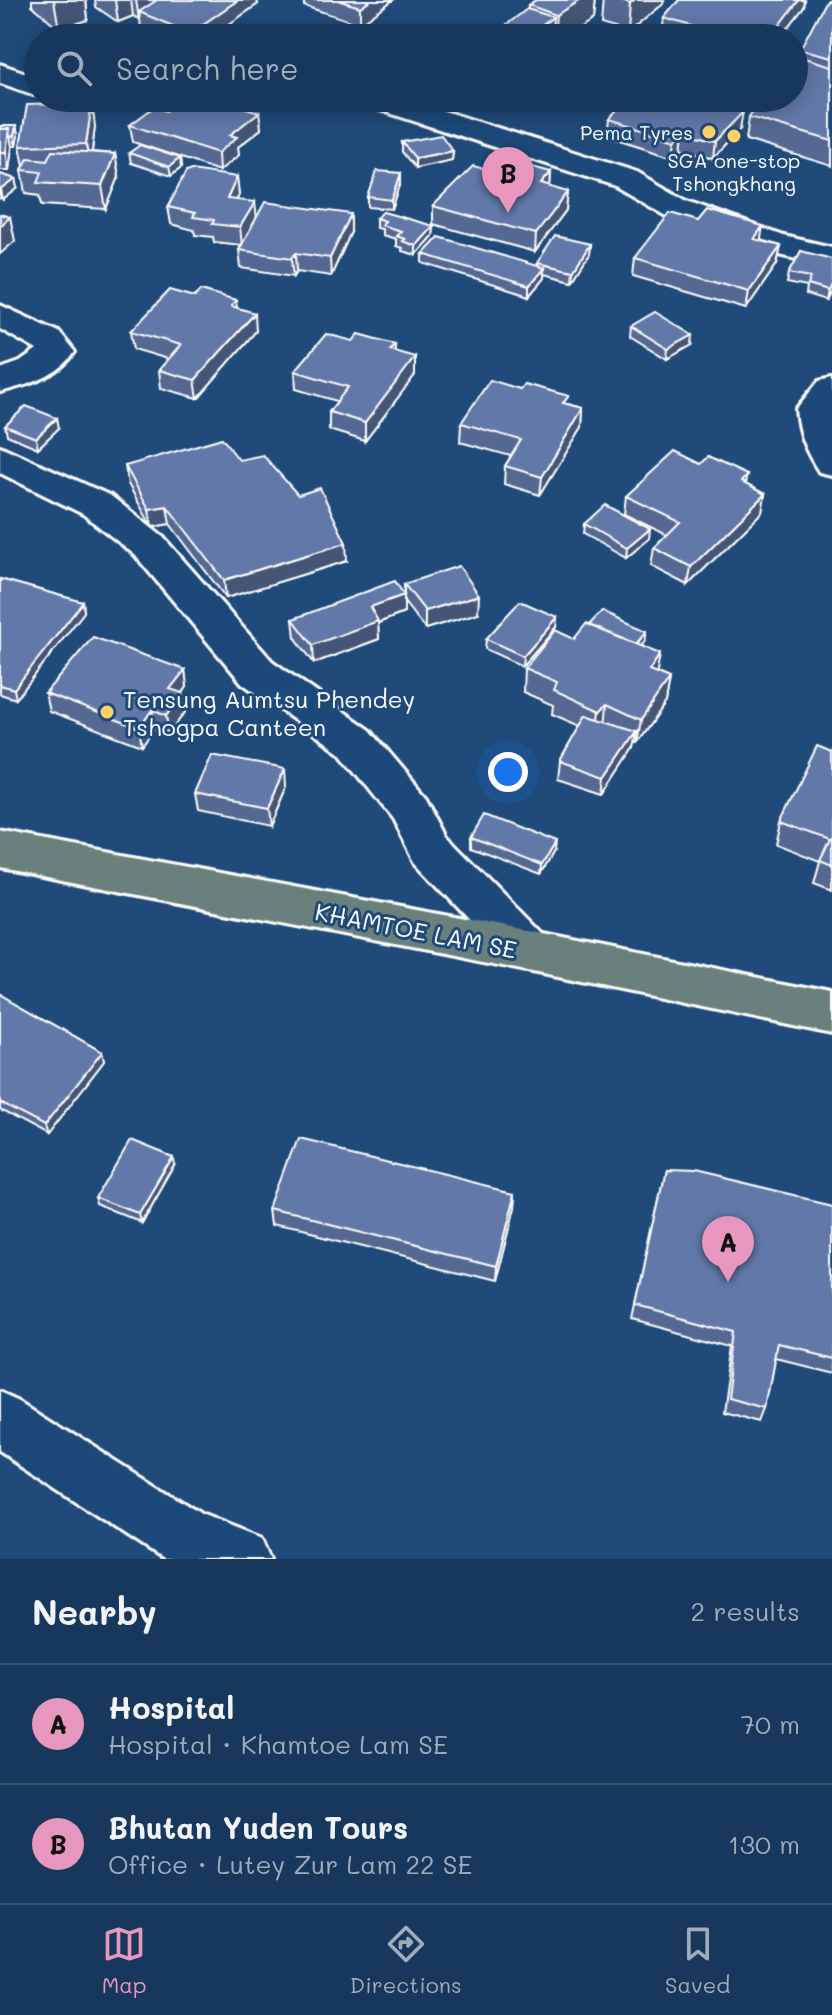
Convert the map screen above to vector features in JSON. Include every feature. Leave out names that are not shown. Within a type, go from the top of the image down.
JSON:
[{"type":"main road","name":"KHAMTOE LAM SE","points":[[0,850],[529,951],[832,1013]]},
{"type":"street","points":[[0,73],[24,82]]},
{"type":"street","points":[[417,112],[626,179],[676,208],[774,244],[832,257]]},
{"type":"street","points":[[0,315],[47,339],[57,352],[33,370],[0,381]]},
{"type":"street","points":[[832,389],[814,409],[816,434],[832,463]]},
{"type":"street","points":[[0,458],[97,505],[149,546],[257,672],[355,741],[410,808],[431,849],[529,951]]},
{"type":"street","points":[[0,1419],[184,1538],[241,1559]]},
{"type":"building","points":[[157,0],[238,0],[203,24],[168,24],[139,12]]},
{"type":"building","points":[[337,0],[370,0],[360,7]]},
{"type":"building","points":[[536,0],[580,0],[556,15],[528,5]]},
{"type":"building","points":[[679,0],[799,0],[781,24],[684,24],[664,18]]},
{"type":"building","points":[[826,0],[832,0],[832,57],[808,51],[808,34]]},
{"type":"building","points":[[527,9],[553,17],[544,24],[508,24]]},
{"type":"building","points":[[808,59],[832,66],[832,141],[749,117],[752,112],[808,112]]},
{"type":"building","points":[[26,112],[91,112],[86,144],[20,146]]},
{"type":"building","points":[[147,112],[259,112],[230,135],[237,137],[218,153],[130,125]]},
{"type":"building","points":[[616,112],[743,112],[715,141],[684,132],[676,139],[609,119]]},
{"type":"building","points":[[0,126],[16,126],[14,136],[10,137],[9,129],[0,129]]},
{"type":"building","points":[[0,129],[9,129],[6,152],[0,152]]},
{"type":"building","points":[[441,135],[453,151],[415,158],[402,142]]},
{"type":"building","points":[[140,145],[180,158],[169,167],[129,153]]},
{"type":"building","points":[[53,150],[115,154],[102,186],[38,182],[42,172],[22,170],[28,158],[48,160]]},
{"type":"building","points":[[507,160],[551,172],[541,184],[568,192],[536,234],[433,206],[473,166],[497,172]]},
{"type":"building","points":[[191,170],[237,177],[227,199],[255,202],[240,227],[212,224],[214,220],[193,217],[195,213],[168,207],[186,172]]},
{"type":"building","points":[[377,171],[401,173],[392,200],[368,197]]},
{"type":"building","points":[[0,174],[16,179],[0,190]]},
{"type":"building","points":[[265,202],[351,214],[330,258],[296,253],[292,258],[239,250]]},
{"type":"building","points":[[707,210],[763,226],[754,239],[781,246],[749,291],[635,258],[670,213],[698,221]]},
{"type":"building","points":[[383,212],[434,226],[416,246],[396,236],[401,231],[381,225],[385,221],[376,218]]},
{"type":"building","points":[[0,214],[10,217],[0,226]]},
{"type":"building","points":[[555,236],[590,244],[573,271],[537,263]]},
{"type":"building","points":[[439,237],[544,268],[529,286],[423,254]]},
{"type":"building","points":[[801,251],[832,259],[832,283],[828,291],[808,285],[811,277],[789,273]]},
{"type":"building","points":[[170,290],[195,297],[201,290],[236,300],[231,306],[255,313],[195,380],[159,370],[181,345],[131,331]]},
{"type":"building","points":[[655,312],[693,335],[668,349],[631,326]]},
{"type":"building","points":[[326,334],[353,341],[359,334],[395,344],[390,350],[415,357],[365,423],[329,412],[348,387],[295,371]]},
{"type":"building","points":[[490,380],[520,389],[524,384],[569,396],[563,403],[583,408],[542,477],[505,466],[521,440],[461,423]]},
{"type":"building","points":[[26,406],[57,418],[36,438],[5,426]]},
{"type":"building","points":[[222,438],[239,460],[263,455],[298,495],[320,488],[346,543],[224,580],[167,506],[149,509],[125,466]]},
{"type":"building","points":[[675,451],[701,464],[708,457],[747,475],[741,482],[765,494],[691,567],[654,548],[680,522],[626,496]]},
{"type":"building","points":[[605,505],[650,529],[627,548],[584,524]]},
{"type":"building","points":[[459,566],[479,595],[425,611],[404,584]]},
{"type":"building","points":[[0,579],[83,602],[14,689],[0,685]]},
{"type":"building","points":[[395,581],[404,595],[370,607],[378,621],[313,645],[293,619]]},
{"type":"building","points":[[520,601],[557,617],[523,656],[486,639]]},
{"type":"building","points":[[602,611],[647,631],[636,644],[589,625]]},
{"type":"building","points":[[586,624],[660,654],[649,671],[669,679],[641,720],[607,704],[600,711],[554,690],[557,682],[524,668],[555,630],[574,639]]},
{"type":"building","points":[[93,637],[185,670],[170,689],[183,693],[166,716],[152,710],[139,728],[45,693]]},
{"type":"building","points":[[586,715],[637,731],[606,777],[560,761]]},
{"type":"building","points":[[817,746],[832,752],[832,865],[820,860],[830,839],[781,821]]},
{"type":"building","points":[[212,755],[285,769],[267,808],[195,794]]},
{"type":"building","points":[[484,815],[555,843],[542,865],[471,837]]},
{"type":"building","points":[[0,994],[102,1052],[44,1126],[0,1103]]},
{"type":"building","points":[[301,1139],[515,1191],[496,1266],[275,1211]]},
{"type":"building","points":[[132,1140],[174,1157],[140,1215],[98,1198]]},
{"type":"building","points":[[664,1170],[694,1171],[832,1204],[832,1358],[779,1345],[767,1409],[727,1399],[736,1332],[635,1305]]},
{"type":"place","name":"Pema Tyres","points":[[709,132]]},
{"type":"place","name":"SGA one-stop Tshongkhang","points":[[734,136]]},
{"type":"place","name":"Bhutan Yuden Tours","points":[[508,213]]},
{"type":"place","name":"Tensung Aumtsu Phendey Tshogpa Canteen","points":[[107,712]]},
{"type":"place","name":"Hospital","points":[[728,1282]]}]
